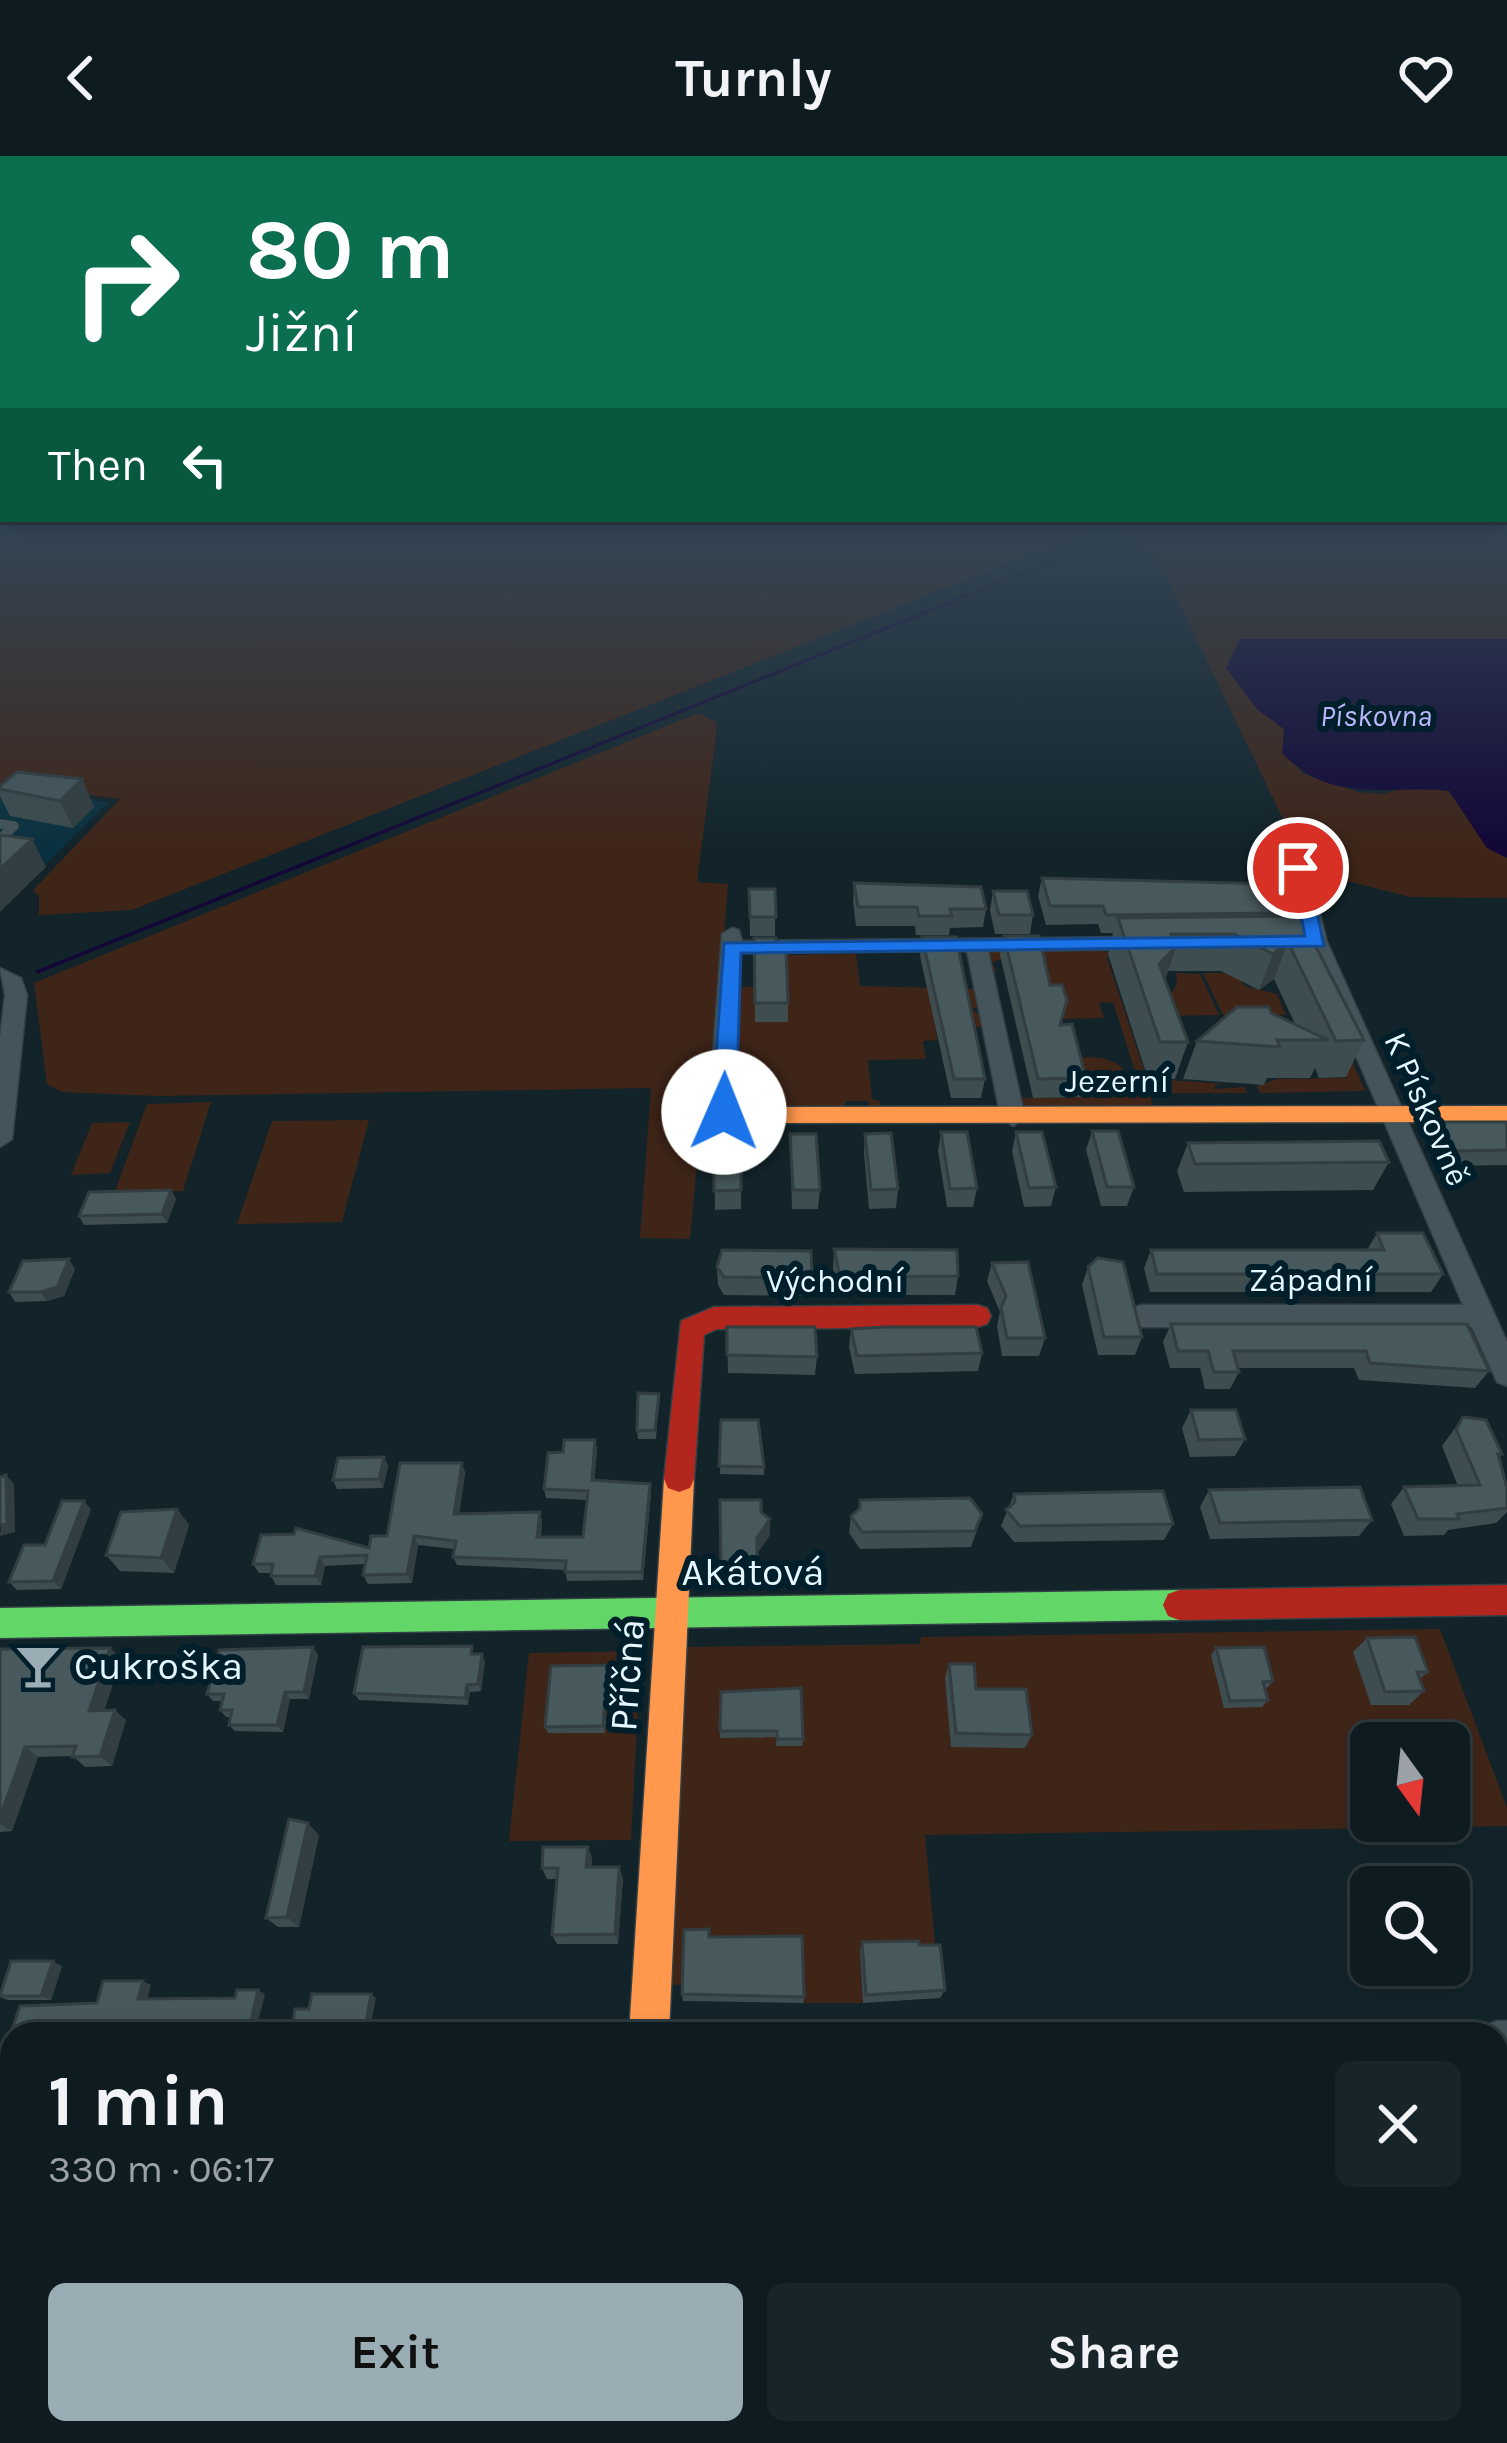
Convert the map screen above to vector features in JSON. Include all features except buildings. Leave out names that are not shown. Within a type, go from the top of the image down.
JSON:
[{"type":"street","name":"K Pískovně","points":[[1298,868],[1317,942],[1507,1374]]},
{"type":"street","points":[[693,1137],[727,1115],[722,1094],[731,938],[976,945],[1178,943]]},
{"type":"street","points":[[1290,942],[1317,942]]},
{"type":"street","points":[[976,945],[1013,1118]]},
{"type":"street","points":[[0,974],[13,983],[16,994],[0,1139]]},
{"type":"street","name":"Jezerní","points":[[727,1115],[1507,1114]]},
{"type":"street","name":"Východní","points":[[695,1323],[714,1318],[977,1316]]},
{"type":"street","name":"Západní","points":[[1142,1316],[1481,1316]]},
{"type":"street","name":"Příčná","points":[[651,2022],[670,1611],[689,1336],[695,1323]]},
{"type":"street","name":"Akátová","points":[[0,1622],[1507,1600]]},
{"type":"lane","points":[[0,824],[14,826],[0,839]]},
{"type":"shaded area","points":[[0,638],[820,638],[132,910],[39,915],[39,896],[33,890],[120,799],[0,784]]},
{"type":"shaded area","points":[[1196,638],[1507,638],[1241,639],[1257,709],[1284,729],[1302,773],[1358,792],[1382,794],[1409,787],[1450,791],[1487,848],[1507,858],[1507,898],[1410,897],[1308,871]]},
{"type":"shaded area","points":[[698,713],[715,721],[717,728],[697,882],[728,884],[712,1105],[692,1127],[690,1147],[699,1143],[690,1239],[640,1238],[651,1088],[156,1096],[62,1092],[47,1084],[34,983]]},
{"type":"shaded area","points":[[0,790],[109,802],[0,910]]},
{"type":"shaded area","points":[[1066,948],[1154,956],[1107,957],[1147,1079],[1232,1084],[1217,1084],[1213,1089],[1245,1087],[1247,1093],[1150,1093],[1153,1108],[1022,1106],[1016,1098],[1143,1096],[1113,1002],[1099,1003],[1104,1018],[1062,1019],[1036,960],[997,960],[992,963],[997,971],[988,971],[988,953],[995,950]]},
{"type":"shaded area","points":[[856,954],[860,986],[978,989],[982,1006],[972,1009],[984,1019],[983,1028],[935,1021],[937,1040],[923,1041],[926,1059],[868,1060],[872,1099],[880,1101],[881,1110],[870,1110],[868,1101],[845,1101],[845,1112],[733,1106],[736,987],[775,987],[787,955]]},
{"type":"shaded area","points":[[1289,955],[1310,961],[1365,1091],[1260,1093],[1257,1086],[1277,1079],[1347,1078]]},
{"type":"shaded area","points":[[1176,973],[1200,974],[1219,1015],[1158,1016],[1177,984]]},
{"type":"shaded area","points":[[1203,973],[1233,973],[1246,987],[1277,994],[1286,1015],[1223,1015]]},
{"type":"shaded area","points":[[1055,1058],[1114,1062],[1135,1090],[1083,1092],[1076,1067]]},
{"type":"shaded area","points":[[211,1102],[183,1191],[114,1194],[147,1104]]},
{"type":"shaded area","points":[[369,1120],[342,1222],[237,1224],[272,1121]]},
{"type":"shaded area","points":[[130,1122],[110,1173],[71,1175],[92,1123]]},
{"type":"shaded area","points":[[1440,1629],[1507,1808],[1507,1826],[1470,1827],[1470,1722],[1350,1722],[1350,1828],[925,1835],[936,1954],[860,1951],[863,2003],[803,2003],[801,1944],[712,1984],[665,1985],[687,1647],[920,1644],[921,1637]]},
{"type":"shaded area","points":[[641,1651],[631,1840],[509,1841],[529,1653]]},
{"type":"water","points":[[858,638],[867,638],[37,974],[35,971]]},
{"type":"water","name":"Pískovna","points":[[1240,639],[1507,639],[1507,858],[1487,848],[1449,791],[1361,789],[1320,780],[1301,770],[1282,753],[1284,729],[1257,709],[1226,668]]},
{"type":"traffic: fast","points":[[0,1623],[1179,1605]]},
{"type":"traffic: slow","points":[[727,1115],[1507,1114]]},
{"type":"traffic: slow","points":[[650,2022],[679,1479]]},
{"type":"traffic: jam","points":[[679,1479],[691,1329],[714,1318],[977,1316]]},
{"type":"traffic: jam","points":[[1179,1605],[1507,1600]]},
{"type":"place","name":"Cukroška","points":[[38,1666]]},
{"type":"route","points":[[724,1112],[731,947],[1317,942],[1298,868]]}]
